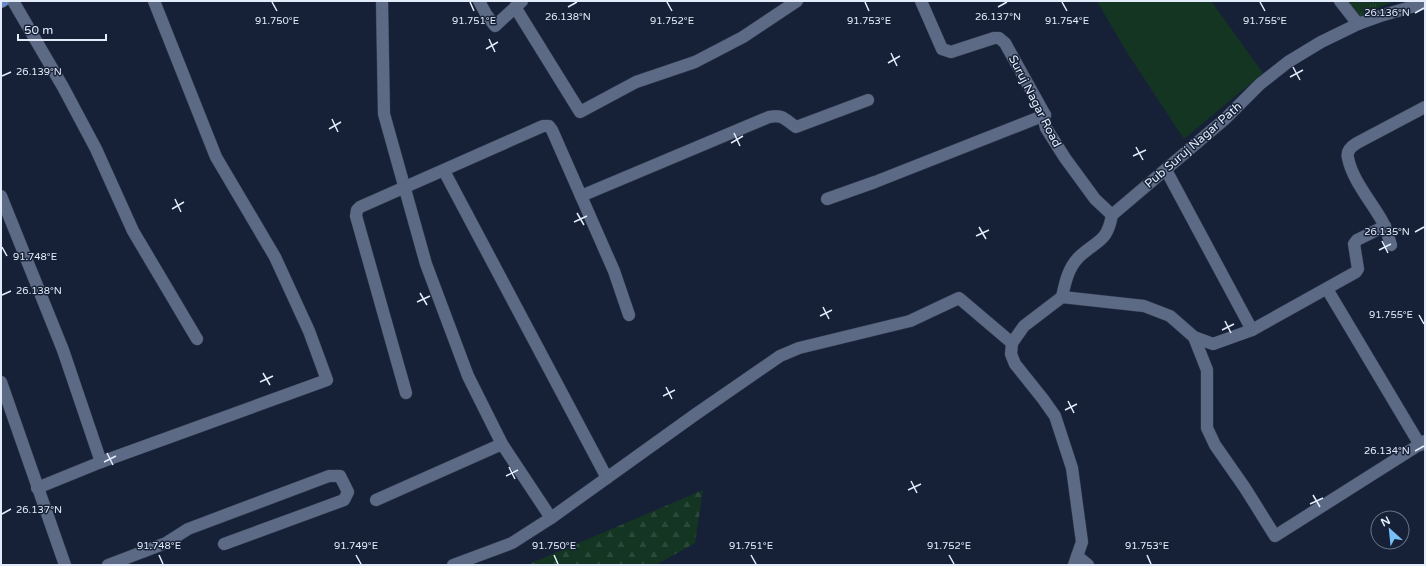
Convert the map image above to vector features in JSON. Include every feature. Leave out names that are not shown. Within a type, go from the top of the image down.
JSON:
[{"type":"street","points":[[13,1],[63,87],[96,148],[133,231],[197,339]]},
{"type":"street","points":[[37,488],[101,462],[327,380],[309,331],[275,257],[216,157],[154,1]]},
{"type":"street","points":[[382,1],[384,114],[426,264],[468,376],[502,444],[551,518]]},
{"type":"street","points":[[479,1],[495,26],[519,4],[580,112],[636,82],[695,62],[743,37],[797,1]]},
{"type":"street","name":"Suruj Nagar Road","points":[[921,1],[942,49],[951,52],[994,38],[999,38],[1005,43],[1045,115],[1044,120],[1046,128],[1065,158],[1095,199],[1112,215]]},
{"type":"street","points":[[1340,1],[1358,24]]},
{"type":"street","name":"Pub Suruj Nagar Path","points":[[1112,215],[1225,119],[1260,84],[1288,62],[1321,42],[1358,24],[1425,3]]},
{"type":"street","points":[[581,196],[769,117],[784,117],[796,127],[868,100]]},
{"type":"street","points":[[1392,245],[1385,226],[1357,181],[1347,157],[1348,152],[1352,146],[1357,143],[1425,107]]},
{"type":"street","points":[[827,199],[875,182],[1045,115]]},
{"type":"street","points":[[406,393],[356,216],[356,210],[404,186],[444,171],[543,126],[549,126],[552,130],[614,271],[629,315]]},
{"type":"street","points":[[1166,170],[1252,330]]},
{"type":"street","points":[[444,171],[607,478]]},
{"type":"street","points":[[1,196],[63,350],[101,462]]},
{"type":"street","points":[[1088,565],[1076,560],[1082,542],[1072,468],[1055,416],[1016,364],[1011,354],[1012,343],[1024,326],[1062,296],[1064,284],[1074,264],[1079,257],[1103,238],[1110,227],[1112,215]]},
{"type":"street","points":[[1062,296],[1144,306],[1170,316],[1194,337],[1213,344],[1252,330],[1356,272],[1358,269],[1354,244],[1358,240],[1385,226]]},
{"type":"street","points":[[1194,337],[1207,370],[1207,428],[1215,445],[1245,488],[1275,536],[1422,443],[1327,289]]},
{"type":"street","points":[[453,565],[512,543],[551,518],[780,356],[799,348],[910,321],[959,298],[1012,343]]},
{"type":"street","points":[[1,382],[65,565]]},
{"type":"street","points":[[376,500],[502,444]]},
{"type":"street","points":[[108,565],[166,543],[188,529],[329,476],[340,476],[348,492],[344,500],[224,544]]},
{"type":"green space","points":[[1097,1],[1211,1],[1263,73],[1184,139],[1128,54]]},
{"type":"green space","points":[[1347,1],[1394,1],[1358,17]]},
{"type":"green space","points":[[703,490],[695,543],[656,565],[527,565]]}]
